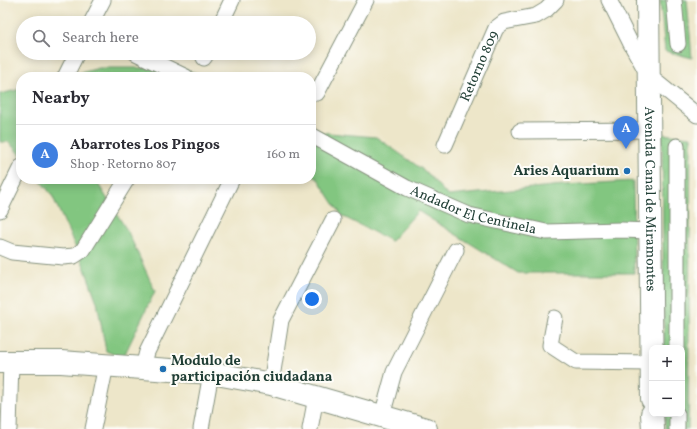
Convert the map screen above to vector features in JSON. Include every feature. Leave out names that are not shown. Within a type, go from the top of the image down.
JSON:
[{"type":"street","points":[[95,16],[103,0]]},
{"type":"street","points":[[224,16],[232,0]]},
{"type":"street","points":[[317,94],[366,0]]},
{"type":"street","name":"Retorno 809","points":[[445,145],[496,28],[504,22],[536,16],[546,10],[556,0]]},
{"type":"street","points":[[609,0],[630,42],[650,76],[697,116]]},
{"type":"street","name":"Avenida Canal de Miramontes","points":[[648,0],[650,76],[651,345]]},
{"type":"street","points":[[674,0],[678,44]]},
{"type":"street","points":[[68,72],[74,60]]},
{"type":"street","points":[[151,60],[176,72]]},
{"type":"street","points":[[520,131],[650,130]]},
{"type":"street","name":"Andador El Centinela","points":[[316,137],[407,188],[469,215],[546,232],[620,230],[651,231]]},
{"type":"street","points":[[677,146],[677,345]]},
{"type":"street","points":[[1,204],[16,177]]},
{"type":"street","points":[[0,248],[12,252],[63,257],[74,256],[83,250],[124,184]]},
{"type":"street","points":[[143,368],[147,352],[230,184]]},
{"type":"street","points":[[271,384],[282,320],[333,220]]},
{"type":"street","points":[[382,416],[394,372],[456,250]]},
{"type":"street","points":[[556,318],[550,345],[576,362],[649,363]]},
{"type":"street","points":[[9,429],[5,362],[61,362],[211,373],[271,384],[421,428]]},
{"type":"street","points":[[93,429],[106,365]]},
{"type":"street","points":[[201,429],[211,373]]},
{"type":"street","points":[[310,429],[316,397]]},
{"type":"street","points":[[677,417],[677,429]]},
{"type":"green space","points":[[660,0],[687,0],[692,58],[665,51]]},
{"type":"green space","points":[[99,68],[180,68],[193,72],[84,72]]},
{"type":"green space","points":[[16,90],[16,150],[9,142],[0,142],[0,94]]},
{"type":"green space","points":[[316,131],[376,137],[426,172],[448,196],[564,185],[633,181],[634,273],[518,273],[418,211],[391,241],[342,216],[316,178]]},
{"type":"green space","points":[[662,134],[691,137],[688,429],[665,429],[665,417],[685,417],[685,345],[664,345]]},
{"type":"green space","points":[[43,184],[98,184],[128,232],[155,291],[123,358],[106,351],[97,302],[84,266],[52,195]]},
{"type":"place","name":"Abarrotes Los Pingos","points":[[626,149]]},
{"type":"place","name":"Aries Aquarium","points":[[627,171]]},
{"type":"place","name":"Modulo de participación ciudadana","points":[[163,369]]}]
